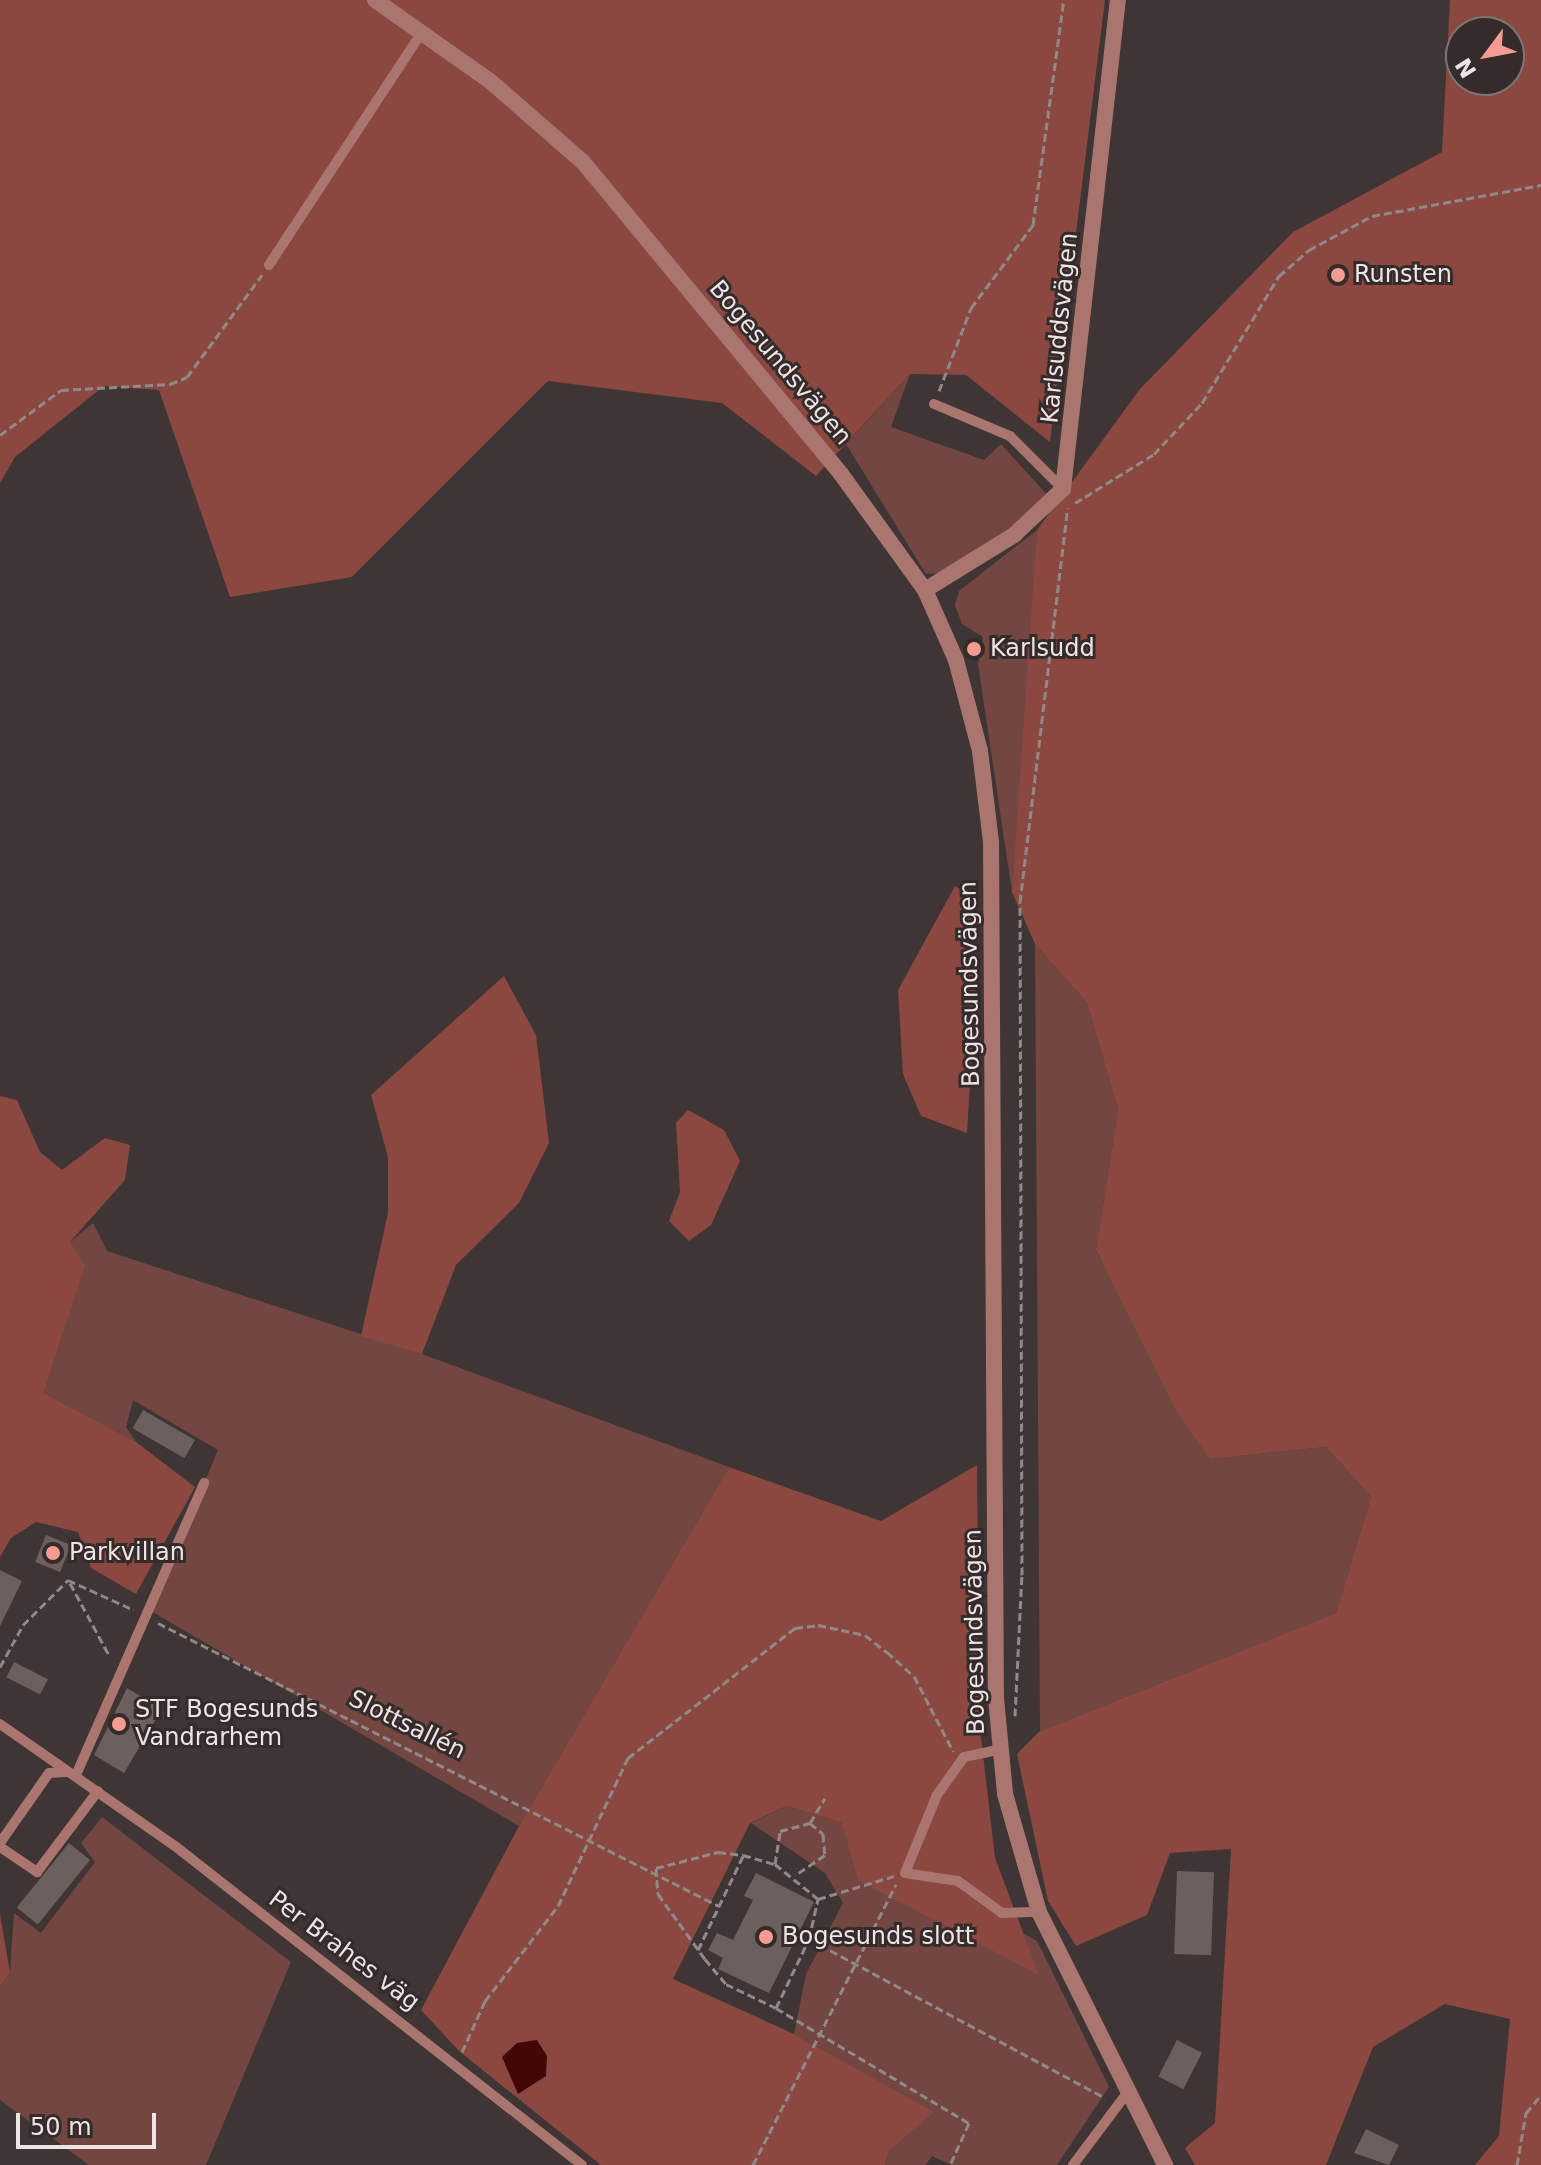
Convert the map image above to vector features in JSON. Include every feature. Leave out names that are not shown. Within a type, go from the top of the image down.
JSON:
[{"type":"street","name":"Bogesundsvägen","points":[[375,0],[422,32],[583,162],[841,474],[925,590],[969,704],[991,842],[999,1727],[1012,1828],[1039,1912],[1121,2098],[1165,2165]]},
{"type":"street","name":"Karlsuddsvägen","points":[[1066,497],[1118,0]]},
{"type":"street","points":[[925,590],[1014,535],[1066,497]]},
{"type":"lane","points":[[269,265],[422,32]]},
{"type":"lane","points":[[934,404],[1010,436],[1066,497]]},
{"type":"lane","points":[[98,1791],[37,1872],[0,1845],[49,1773],[76,1775],[120,1675],[141,1614],[204,1483]]},
{"type":"lane","name":"Per Brahes väg","points":[[0,1724],[98,1791],[457,2063],[582,2165]]},
{"type":"lane","points":[[1002,1749],[964,1757],[937,1795],[905,1873],[958,1881],[1002,1913],[1039,1912]]},
{"type":"lane","points":[[1073,2165],[1121,2098]]},
{"type":"path","points":[[934,404],[971,308],[1033,225],[1064,0]]},
{"type":"path","points":[[999,1727],[1018,1713],[1020,1685],[1020,902],[1066,497],[1100,494],[1154,454],[1208,394],[1279,276],[1309,250],[1372,216],[1541,185]]},
{"type":"path","points":[[0,435],[61,390],[170,384],[187,377],[269,265]]},
{"type":"path","points":[[0,1667],[23,1625],[68,1580],[120,1675]]},
{"type":"path","name":"Slottsallén","points":[[68,1580],[656,1868],[719,1906]]},
{"type":"path","points":[[457,2063],[485,2001],[558,1906],[628,1758],[795,1628],[818,1625],[865,1635],[914,1676],[947,1747],[964,1757]]},
{"type":"path","points":[[775,1864],[780,1831],[810,1823],[825,1798]]},
{"type":"path","points":[[794,1875],[825,1855],[823,1834],[810,1823]]},
{"type":"path","points":[[818,1899],[794,1875],[775,1864],[743,1855],[718,1852],[656,1868],[658,1894],[726,1984],[776,2008],[969,2123],[950,2165]]},
{"type":"path","points":[[698,1950],[743,1855]]},
{"type":"path","points":[[818,1899],[905,1873]]},
{"type":"path","points":[[753,2165],[856,1963],[884,1900],[905,1873]]},
{"type":"path","points":[[776,2008],[809,1939],[818,1899]]},
{"type":"path","points":[[809,1939],[1121,2098]]},
{"type":"path","points":[[1517,2165],[1526,2113],[1541,2095]]},
{"type":"shaded area","points":[[0,0],[1105,0],[1050,442],[966,375],[910,374],[816,476],[722,403],[548,381],[352,577],[230,597],[159,390],[104,386],[15,457],[0,483]]},
{"type":"shaded area","points":[[1450,0],[1541,0],[1541,2165],[1475,2165],[1499,2136],[1510,2019],[1445,2004],[1373,2047],[1326,2165],[1195,2165],[1185,2148],[1215,2123],[1231,1849],[1170,1853],[1147,1915],[1076,1946],[1048,1901],[1017,1754],[1040,1731],[1336,1613],[1371,1497],[1326,1447],[1210,1459],[1175,1409],[1096,1250],[1118,1110],[1087,1003],[1035,944],[1012,892],[1037,530],[1140,389],[1293,232],[1442,152],[1445,95],[1525,96],[1525,16],[1449,16]]},
{"type":"shaded area","points":[[910,374],[891,427],[984,460],[1001,444],[1049,497],[1013,530],[947,572],[926,574],[846,444]]},
{"type":"shaded area","points":[[1037,530],[1032,647],[1012,892],[978,664],[983,637],[962,624],[955,605],[959,591]]},
{"type":"shaded area","points":[[955,886],[970,896],[977,966],[967,1133],[921,1116],[903,1074],[898,990]]},
{"type":"shaded area","points":[[1035,944],[1087,1003],[1118,1110],[1096,1251],[1210,1459],[1326,1447],[1371,1497],[1336,1613],[1040,1731]]},
{"type":"shaded area","points":[[504,976],[536,1035],[549,1143],[519,1203],[456,1265],[422,1354],[361,1336],[388,1213],[388,1157],[371,1095]]},
{"type":"shaded area","points":[[0,1096],[17,1100],[40,1152],[62,1170],[105,1138],[130,1145],[125,1180],[70,1242],[85,1265],[44,1393],[136,1442],[195,1487],[136,1594],[91,1568],[78,1532],[36,1522],[11,1538],[0,1557]]},
{"type":"shaded area","points":[[688,1110],[724,1130],[740,1161],[711,1225],[689,1241],[669,1221],[680,1192],[676,1123]]},
{"type":"shaded area","points":[[93,1223],[107,1251],[422,1354],[729,1467],[519,1826],[151,1611],[218,1450],[133,1400],[126,1427],[136,1442],[44,1393],[62,1337],[70,1242]]},
{"type":"shaded area","points":[[977,1465],[979,1720],[995,1858],[1039,1975],[858,1880],[842,1823],[786,1806],[750,1823],[673,1979],[794,2034],[934,2112],[889,2151],[885,2165],[601,2165],[459,2051],[421,2010],[519,1826],[729,1467],[881,1521]]},
{"type":"shaded area","points":[[786,1806],[842,1823],[1038,1975],[1023,1933],[1037,1941],[1109,2087],[1057,2165],[951,2165],[932,2156],[926,2165],[885,2165],[889,2151],[933,2112],[794,2034],[806,1974],[843,1903],[825,1873],[751,1823]]},
{"type":"shaded area","points":[[102,1817],[291,1962],[206,2165],[89,2165],[0,2100],[0,1987],[10,1972],[14,1913],[41,1933],[95,1862],[81,1843]]},
{"type":"shaded area","points":[[0,1915],[10,1972],[0,1987]]},
{"type":"shaded area","points":[[537,2040],[547,2056],[546,2076],[518,2094],[502,2057],[517,2043]]},
{"type":"building","points":[[143,1410],[195,1440],[184,1458],[132,1428]]},
{"type":"building","name":"Parkvillan","points":[[46,1535],[71,1545],[60,1572],[35,1562]]},
{"type":"building","points":[[0,1570],[22,1581],[0,1626]]},
{"type":"building","points":[[14,1662],[48,1679],[40,1694],[6,1677]]},
{"type":"building","points":[[127,1688],[162,1709],[124,1773],[94,1755]]},
{"type":"building","points":[[69,1843],[90,1860],[38,1924],[17,1908]]},
{"type":"building","points":[[1177,1871],[1214,1872],[1211,1955],[1174,1954]]},
{"type":"building","name":"Bogesunds slott","points":[[756,1873],[814,1902],[769,1993],[718,1969],[723,1958],[708,1950],[717,1933],[733,1940],[753,1900],[744,1896]]},
{"type":"building","points":[[1177,2040],[1202,2053],[1183,2089],[1158,2077]]},
{"type":"building","points":[[1366,2129],[1399,2145],[1389,2165],[1354,2153]]},
{"type":"place","name":"Runsten","points":[[1338,275]]},
{"type":"place","name":"Karlsudd","points":[[974,649]]},
{"type":"place","name":"Parkvillan","points":[[53,1553]]},
{"type":"place","name":"STF Bogesunds Vandrarhem","points":[[119,1724]]},
{"type":"place","name":"Bogesunds slott","points":[[766,1937]]}]
